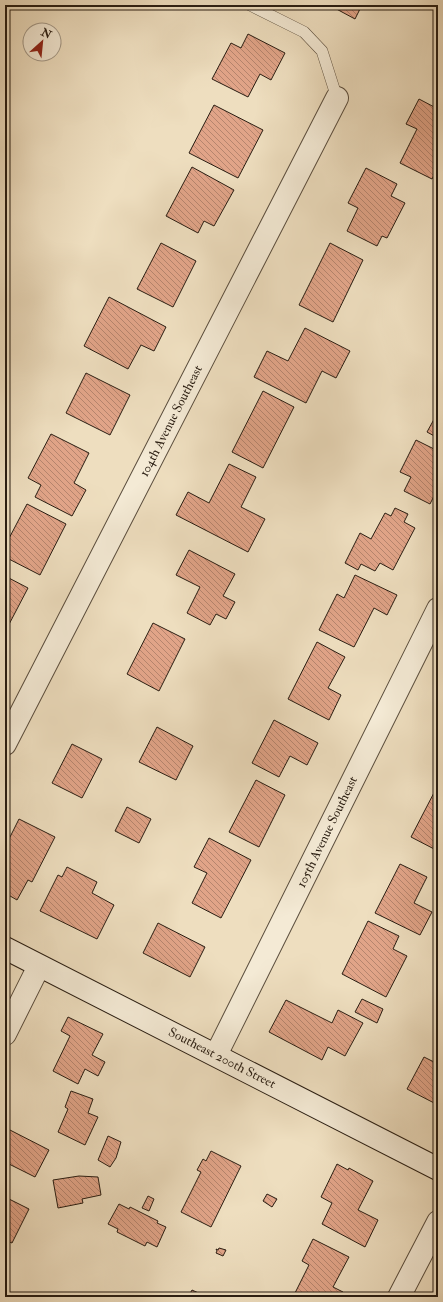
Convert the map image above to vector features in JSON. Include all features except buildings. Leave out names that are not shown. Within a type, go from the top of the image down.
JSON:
[{"type":"street","name":"104th Avenue Southeast","points":[[5,744],[337,98]]},
{"type":"street","name":"105th Avenue Southeast","points":[[216,1055],[438,609]]},
{"type":"street","name":"Southeast 200th Street","points":[[5,948],[438,1169]]},
{"type":"street","points":[[5,1034],[39,966]]},
{"type":"street","points":[[399,1297],[438,1222]]},
{"type":"lane","points":[[250,5],[304,32],[322,51],[337,98]]}]
